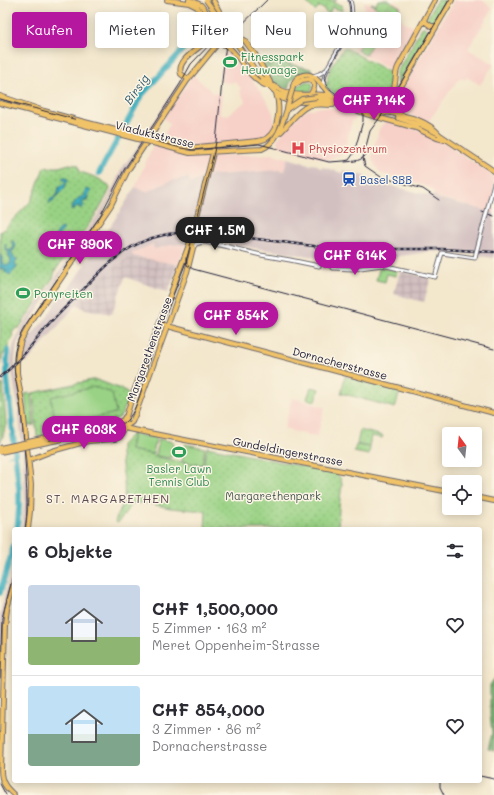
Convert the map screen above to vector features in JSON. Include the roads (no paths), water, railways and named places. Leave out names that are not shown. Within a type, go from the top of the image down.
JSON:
[{"type":"main road","points":[[167,0],[189,3],[198,7],[213,28],[214,33],[194,50],[180,67],[181,74],[188,79]]},
{"type":"main road","points":[[189,0],[201,5],[206,12]]},
{"type":"main road","points":[[206,0],[259,75],[283,99],[288,101],[326,102],[380,114],[386,112],[393,102],[452,0]]},
{"type":"main road","points":[[213,0],[219,12]]},
{"type":"main road","points":[[378,110],[383,106],[394,86],[395,73],[435,0]]},
{"type":"main road","points":[[424,21],[430,26],[436,26]]},
{"type":"main road","points":[[243,41],[247,43],[257,57],[270,86]]},
{"type":"main road","points":[[28,527],[31,500],[29,460],[23,403],[17,368],[18,352],[21,340],[36,315],[111,205],[128,170],[150,136],[188,79],[215,48]]},
{"type":"main road","points":[[230,48],[244,68],[258,82],[289,93],[300,95],[332,96],[399,117],[428,124],[440,135],[494,171]]},
{"type":"main road","points":[[283,127],[294,81],[300,76],[313,76],[318,79],[323,88],[332,96]]},
{"type":"main road","points":[[293,86],[300,80],[308,79],[312,81],[314,84],[314,89],[310,95]]},
{"type":"main road","points":[[276,92],[292,98],[328,99],[341,105]]},
{"type":"main road","points":[[258,141],[268,138],[276,125],[279,106],[276,92]]},
{"type":"main road","points":[[0,96],[37,111]]},
{"type":"main road","points":[[286,110],[302,98],[316,98]]},
{"type":"main road","points":[[393,102],[399,117]]},
{"type":"main road","points":[[0,103],[37,111]]},
{"type":"main road","points":[[270,144],[276,134],[297,112],[307,106],[341,105]]},
{"type":"main road","points":[[357,110],[365,114],[416,128],[437,138],[449,141]]},
{"type":"main road","name":"Viaduktstrasse","points":[[37,111],[190,153],[261,149],[270,144]]},
{"type":"main road","points":[[264,142],[273,139]]},
{"type":"main road","name":"Viaduktstrasse","points":[[153,142],[185,148],[258,141],[270,144]]},
{"type":"main road","name":"Margarethenstrasse","points":[[124,428],[132,422],[135,415],[188,267],[194,228],[215,145]]},
{"type":"main road","name":"Margarethenstrasse","points":[[124,428],[126,417],[159,324],[184,256],[192,239]]},
{"type":"main road","points":[[184,256],[186,258],[190,258]]},
{"type":"main road","points":[[181,265],[188,267]]},
{"type":"main road","name":"Dornacherstrasse","points":[[159,324],[494,413]]},
{"type":"main road","points":[[0,452],[113,424],[123,420],[126,417]]},
{"type":"main road","points":[[29,460],[52,451],[88,441],[115,439],[120,437],[124,428]]},
{"type":"main road","points":[[0,448],[124,428]]},
{"type":"main road","name":"Gundeldingerstrasse","points":[[124,428],[442,491]]},
{"type":"main road","points":[[482,498],[494,501]]},
{"type":"main road","points":[[12,592],[6,617],[2,702],[1,774],[3,782],[14,795]]},
{"type":"street","points":[[323,88],[328,69],[350,29],[352,13],[350,0]]},
{"type":"street","points":[[313,76],[328,69]]},
{"type":"street","points":[[308,79],[318,79],[326,75]]},
{"type":"street","points":[[332,268],[353,269],[382,265],[435,277],[440,258],[443,253],[475,258],[494,183]]},
{"type":"street","points":[[192,239],[261,255],[319,266]]},
{"type":"street","points":[[192,248],[196,244],[203,242]]},
{"type":"water","points":[[67,177],[68,180],[64,189],[54,199],[54,201],[49,204],[50,200],[57,195],[59,187],[66,182],[62,178]]},
{"type":"water","points":[[86,189],[91,191],[85,200],[86,201],[89,196],[88,201],[82,202],[84,206],[82,208],[79,208],[80,205],[74,208],[73,211],[71,210],[76,201],[80,197],[84,196]]},
{"type":"water","points":[[59,229],[64,229],[58,236],[56,242],[60,245],[59,247],[54,245],[55,237]]},
{"type":"water","points":[[12,240],[16,245],[14,250],[11,252],[14,258],[17,259],[15,263],[17,267],[10,275],[5,272],[4,268],[0,269],[0,254],[2,263],[5,265],[10,264],[11,260],[8,255],[9,252],[5,250],[5,245],[6,244],[7,250],[12,250],[14,246]]},
{"type":"waterway","name":"Birsig","points":[[99,173],[142,95],[184,48]]},
{"type":"waterway","name":"Birsig","points":[[8,350],[7,377],[19,490],[17,527]]},
{"type":"waterway","name":"Birsig","points":[[8,456],[15,454]]},
{"type":"waterway","name":"Birsig","points":[[0,593],[12,552]]},
{"type":"tunnel","points":[[335,101],[371,111]]},
{"type":"tunnel","points":[[381,114],[398,118]]},
{"type":"tunnel","points":[[319,266],[332,268]]},
{"type":"tram line","points":[[0,451],[120,425],[127,421],[132,413],[137,404],[151,353],[186,262],[214,152],[226,42],[229,37],[267,0]]},
{"type":"tram line","points":[[0,99],[181,148],[193,150],[259,144],[329,162],[349,160],[354,153],[363,121],[361,106],[359,101],[355,98],[338,95],[331,90],[325,82],[324,77],[341,47],[348,29],[351,10],[349,0]]},
{"type":"tram line","points":[[439,200],[423,189],[381,177],[365,166],[363,158],[370,131],[384,112],[449,0]]},
{"type":"tram line","points":[[25,527],[27,503],[25,460],[21,410],[14,367],[14,357],[20,336],[100,216],[125,168],[180,84],[191,64],[206,48]]},
{"type":"tram line","points":[[345,162],[360,160],[367,153]]},
{"type":"tram line","points":[[482,212],[494,216]]},
{"type":"tram line","points":[[186,258],[187,265],[193,269],[494,349]]},
{"type":"tram line","points":[[0,678],[2,618],[12,580]]},
{"type":"tram line","points":[[482,776],[494,779]]},
{"type":"tram line","points":[[440,783],[440,787],[444,795]]},
{"type":"tram line","points":[[0,784],[6,795]]},
{"type":"railway","points":[[0,377],[19,360],[54,319],[106,266],[132,247],[146,240],[162,235],[180,232],[200,232],[338,249],[442,249],[494,252]]},
{"type":"place","name":"Fitnesspark Heuwaage","points":[[230,62]]},
{"type":"place","name":"Physiozentrum","points":[[298,148]]},
{"type":"place","name":"Basel SBB","points":[[349,179]]},
{"type":"place","name":"Ponyreiten","points":[[23,293]]},
{"type":"place","name":"Basler Lawn Tennis Club","points":[[179,452]]},
{"type":"district","name":"ST. MARGARETHEN","points":[[108,498]]},
{"type":"park label","name":"Margarethenpark","points":[[273,495]]}]
